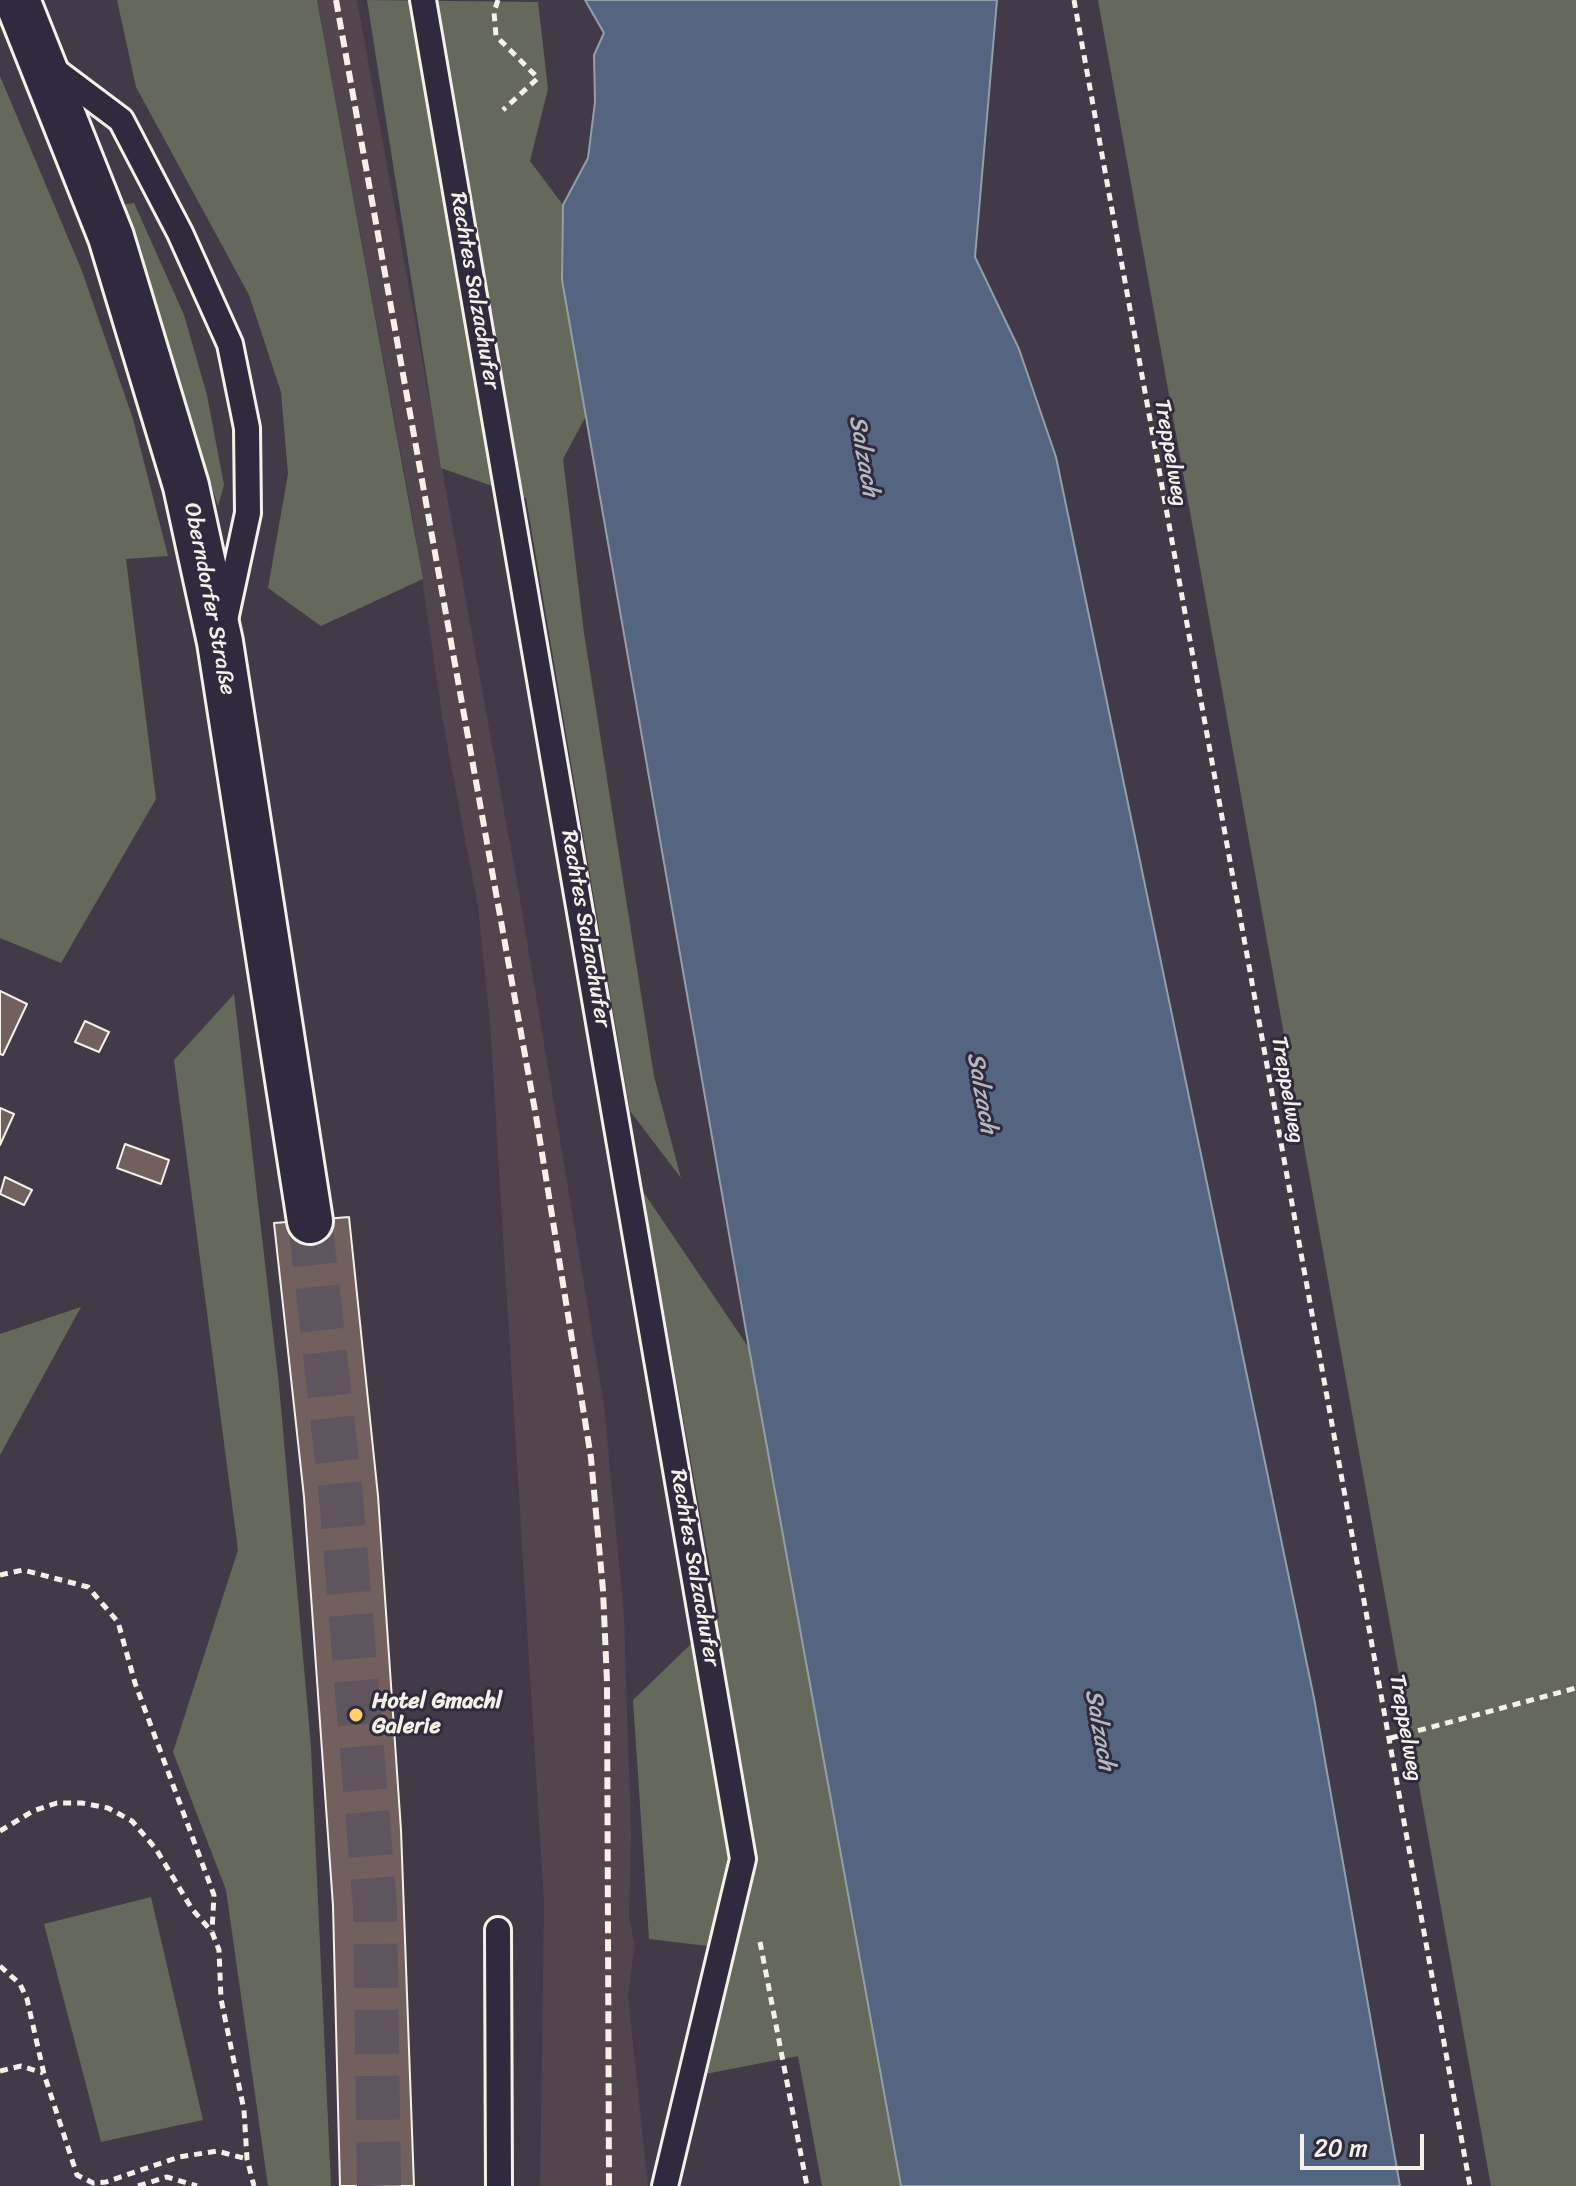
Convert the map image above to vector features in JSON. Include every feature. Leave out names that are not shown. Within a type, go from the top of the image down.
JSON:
[{"type":"main road","name":"Oberndorfer Straße","points":[[17,0],[111,237],[186,486],[220,642],[310,1221]]},
{"type":"lane","name":"Rechtes Salzachufer","points":[[423,0],[743,1859],[665,2186]]},
{"type":"lane","points":[[41,60],[121,120],[180,233],[230,344],[247,428],[248,513],[220,642]]},
{"type":"lane","points":[[498,1930],[499,2186]]},
{"type":"path","points":[[498,0],[494,12],[496,36],[538,78],[503,110]]},
{"type":"path","name":"Treppelweg","points":[[1074,0],[1164,512],[1391,1738],[1470,2186]]},
{"type":"path","points":[[0,1575],[23,1570],[88,1587],[118,1622],[135,1683],[214,1895],[212,1932]]},
{"type":"path","points":[[1391,1738],[1576,1688]]},
{"type":"path","points":[[0,1831],[33,1811],[57,1803],[82,1803],[108,1808],[144,1833],[192,1909],[212,1932],[219,1950],[221,1999],[247,2127],[247,2159],[254,2186]]},
{"type":"path","points":[[758,1934],[807,2186]]},
{"type":"path","points":[[0,1966],[20,1984],[27,1999],[44,2074],[77,2175],[93,2184],[106,2182],[140,2168],[217,2151],[247,2159]]},
{"type":"path","points":[[0,2071],[21,2066],[44,2074]]},
{"type":"path","points":[[138,2186],[167,2177],[197,2186]]},
{"type":"shaded area","points":[[317,0],[357,0],[520,899],[604,1405],[624,1616],[631,1832],[629,1919],[635,1944],[628,1995],[648,2186],[540,2186],[544,1904],[490,1023],[478,907],[443,722],[415,530]]},
{"type":"green space","points":[[117,0],[317,0],[423,579],[321,626],[268,588],[288,474],[281,392],[249,295],[136,87]]},
{"type":"green space","points":[[367,0],[538,2],[548,89],[530,161],[563,205],[562,280],[586,416],[563,459],[584,633],[654,1076],[681,1178],[630,1111],[526,498],[441,468]]},
{"type":"green space","points":[[1098,0],[1576,0],[1576,2186],[1491,2186]]},
{"type":"green space","points":[[0,76],[82,271],[133,419],[168,556],[126,559],[156,799],[61,963],[0,938]]},
{"type":"green space","points":[[134,203],[184,315],[207,395],[224,485],[218,506],[121,205]]},
{"type":"green space","points":[[234,994],[279,1385],[311,1747],[331,2186],[268,2186],[226,1890],[173,1752],[238,1550],[174,1060]]},
{"type":"green space","points":[[642,1190],[749,1348],[901,2186],[822,2186],[798,2056],[705,2074],[733,1949],[649,1939],[633,1700],[719,1617]]},
{"type":"green space","points":[[81,1307],[0,1455],[0,1334]]},
{"type":"green space","points":[[151,1897],[203,2120],[101,2142],[44,1924]]},
{"type":"water","name":"Salzach","points":[[585,0],[997,0],[975,257],[1019,349],[1056,457],[1314,1698],[1400,2186],[901,2186],[749,1348],[562,280],[563,205],[588,158],[595,102],[594,55],[604,33]]},
{"type":"building","points":[[0,991],[27,1004],[3,1055],[0,1054]]},
{"type":"building","points":[[85,1021],[109,1032],[99,1052],[75,1042]]},
{"type":"building","points":[[0,1108],[14,1114],[0,1145]]},
{"type":"building","points":[[125,1144],[169,1160],[161,1184],[117,1168]]},
{"type":"building","points":[[5,1177],[32,1190],[24,1205],[0,1194]]},
{"type":"building","name":"Hotel Gmachl Galerie","points":[[349,1217],[378,1496],[401,1830],[414,2186],[340,2186],[333,1906],[304,1497],[274,1223]]},
{"type":"tunnel","points":[[310,1221],[341,1497],[375,1907],[379,2186]]},
{"type":"railway","points":[[336,0],[537,1122],[591,1458],[603,1590],[607,1682],[609,2186]]},
{"type":"place","name":"Hotel Gmachl Galerie","points":[[356,1715]]}]
